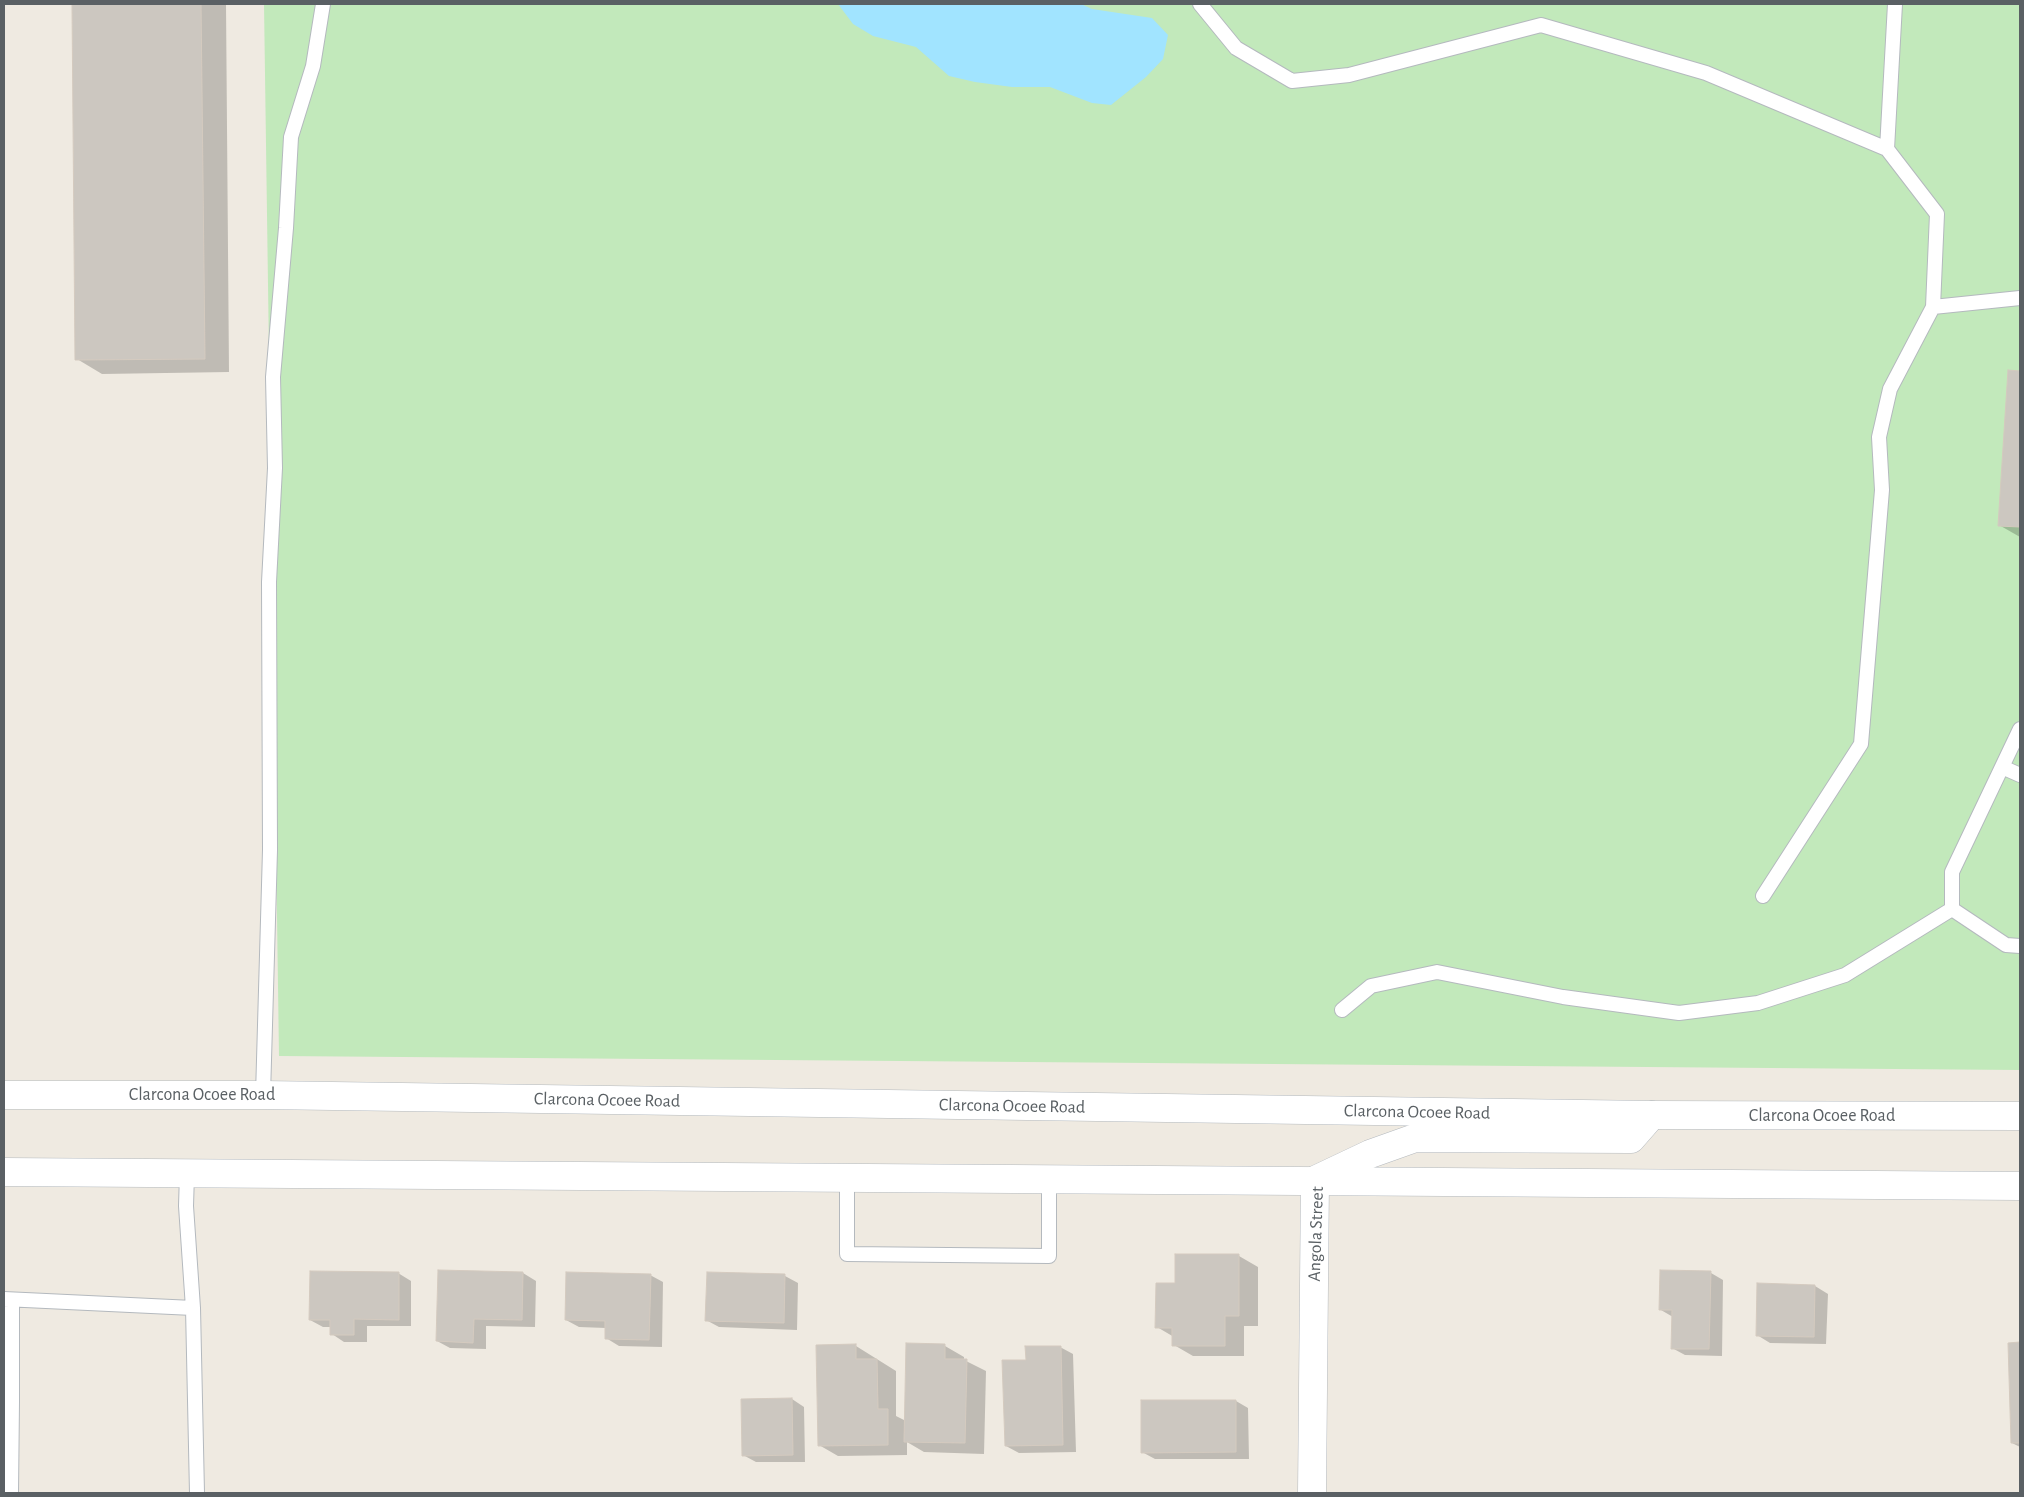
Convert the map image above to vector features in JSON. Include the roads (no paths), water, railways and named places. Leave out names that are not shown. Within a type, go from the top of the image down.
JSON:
[{"type":"street","name":"Clarcona Ocoee Road","points":[[4,1095],[263,1095],[1652,1115],[2020,1116]]},
{"type":"street","name":"Angola Street","points":[[1312,1493],[1315,1180],[1370,1154],[1415,1138],[1631,1140],[1652,1115]]},
{"type":"street","points":[[4,1172],[2020,1186]]},
{"type":"lane","points":[[263,1095],[270,850],[269,582],[275,468],[273,377],[286,228],[291,137],[313,66],[323,4]]},
{"type":"lane","points":[[1200,4],[1236,48],[1292,81],[1349,75],[1541,25],[1706,73],[1887,149],[1937,214],[1933,307],[1890,389],[1879,437],[1882,490],[1861,744],[1763,896]]},
{"type":"lane","points":[[1887,149],[1895,4]]},
{"type":"lane","points":[[1933,307],[2020,298]]},
{"type":"lane","points":[[1952,909],[1952,872],[2020,729]]},
{"type":"lane","points":[[2002,767],[2020,775]]},
{"type":"lane","points":[[1952,909],[2006,945],[2020,946]]},
{"type":"lane","points":[[1342,1010],[1372,986],[1438,972],[1563,997],[1679,1013],[1758,1003],[1846,975],[1952,909]]},
{"type":"lane","points":[[187,1174],[186,1206],[193,1308],[197,1493]]},
{"type":"lane","points":[[847,1177],[847,1254],[1039,1256],[1049,1256],[1049,1178]]},
{"type":"lane","points":[[11,1493],[8,1402],[8,1300],[193,1308]]},
{"type":"water","points":[[838,4],[1081,4],[1092,9],[1152,18],[1168,35],[1163,59],[1146,77],[1111,105],[1092,103],[1050,87],[1012,87],[949,76],[916,47],[873,36],[853,24]]}]
